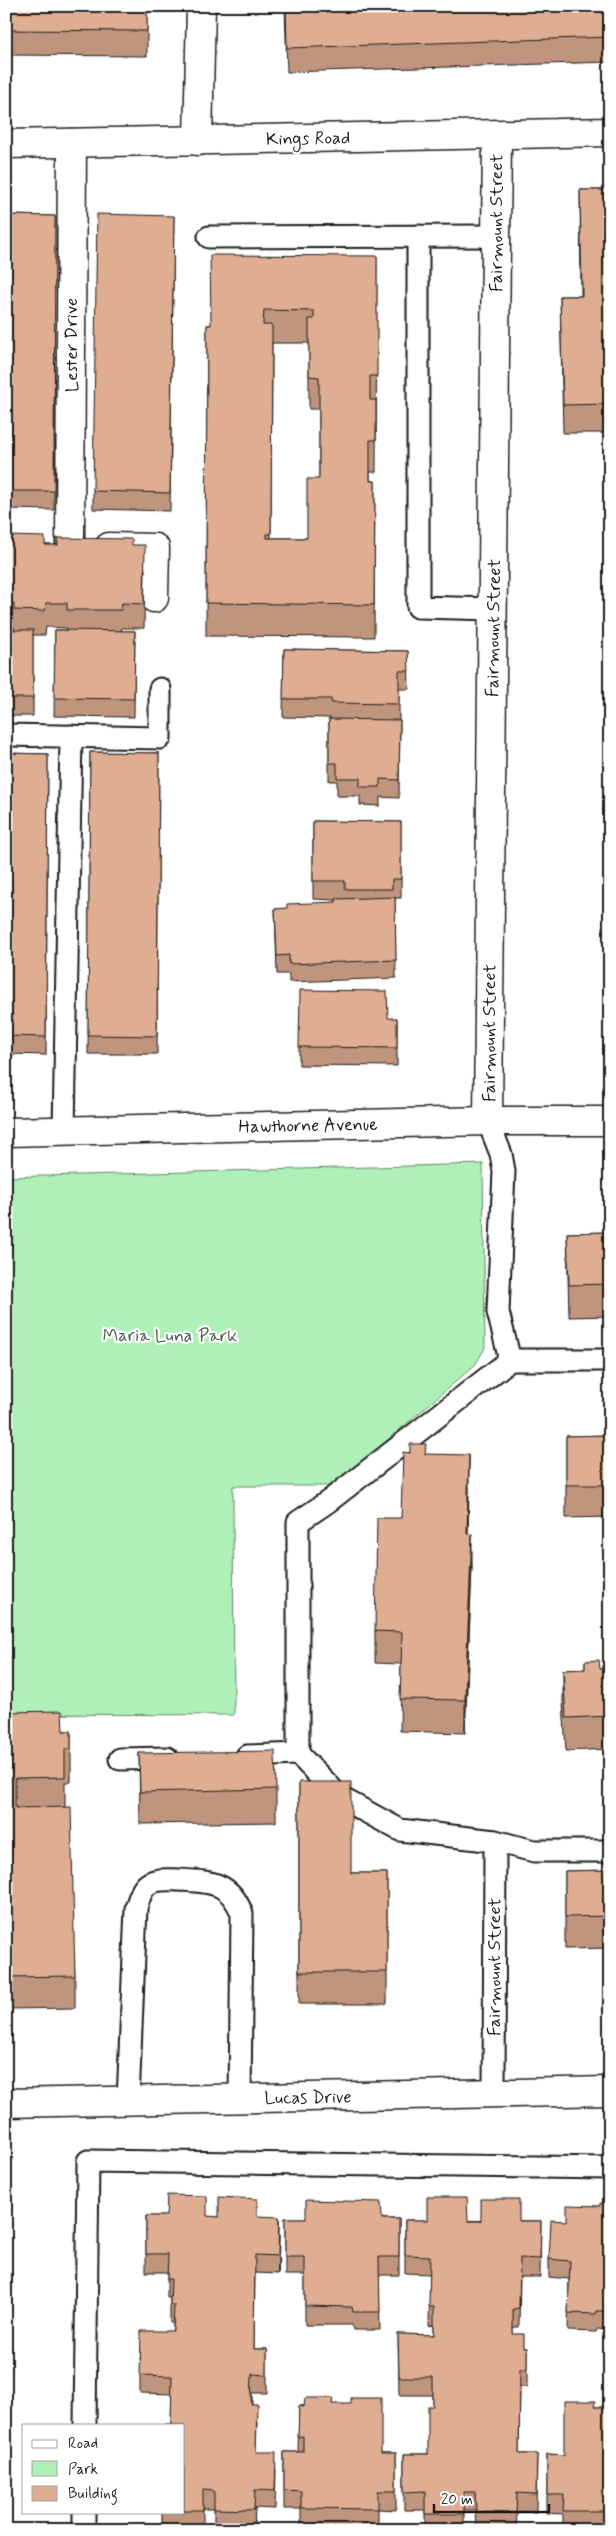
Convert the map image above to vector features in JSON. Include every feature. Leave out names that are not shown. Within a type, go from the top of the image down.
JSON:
[{"type":"street","points":[[198,140],[201,6]]},
{"type":"street","name":"Kings Road","points":[[6,144],[610,132]]},
{"type":"street","name":"Fairmount Street","points":[[488,1122],[497,135]]},
{"type":"street","name":"Lester Drive","points":[[70,547],[72,143]]},
{"type":"street","points":[[43,547],[155,548],[154,598]]},
{"type":"street","name":"Hawthorne Avenue","points":[[6,1132],[610,1121]]},
{"type":"street","name":"Lucas Drive","points":[[6,2103],[610,2091]]},
{"type":"lane","points":[[418,236],[418,607],[493,609]]},
{"type":"lane","points":[[209,237],[496,236]]},
{"type":"lane","points":[[6,735],[160,738],[160,690]]},
{"type":"lane","points":[[64,1131],[71,736]]},
{"type":"lane","points":[[488,1122],[502,1154],[504,1171],[498,1312],[510,1360]]},
{"type":"lane","points":[[610,1360],[510,1360],[329,1501],[298,1522],[298,1754],[341,1798],[400,1830],[495,1841],[534,1852],[610,1851]]},
{"type":"lane","points":[[229,1756],[298,1754]]},
{"type":"lane","points":[[120,1759],[189,1757]]},
{"type":"lane","name":"Fairmount Street","points":[[494,2093],[495,1841]]},
{"type":"lane","points":[[128,2101],[136,1908],[141,1893],[148,1884],[161,1879],[209,1882],[224,1889],[236,1899],[242,1914],[240,2099]]},
{"type":"lane","points":[[85,2424],[88,2161],[610,2168]]},
{"type":"lane","points":[[84,2514],[84,2530]]},
{"type":"green space","name":"Maria Luna Park","points":[[483,1164],[485,1348],[475,1365],[334,1486],[233,1486],[234,1715],[6,1714],[6,1177]]},
{"type":"building","points":[[6,6],[147,6],[147,31],[6,30]]},
{"type":"building","points":[[286,6],[610,6],[610,37],[287,48]]},
{"type":"building","points":[[580,190],[610,190],[610,404],[563,405],[560,296],[582,296]]},
{"type":"building","points":[[97,214],[174,216],[170,493],[93,491]]},
{"type":"building","points":[[6,215],[55,216],[54,491],[6,491]]},
{"type":"building","points":[[210,255],[377,256],[377,376],[370,376],[370,400],[376,400],[376,440],[370,440],[370,481],[375,481],[374,605],[206,603],[207,325],[211,325]],"holes":[[[264,310],[314,311],[314,319],[309,319],[309,376],[319,377],[319,479],[307,479],[307,538],[267,538],[267,534],[271,534],[272,325],[263,325]]]},
{"type":"building","points":[[6,536],[45,537],[45,545],[58,545],[57,538],[132,539],[132,545],[145,545],[144,604],[122,603],[121,610],[67,610],[67,603],[46,603],[45,611],[14,610],[14,603],[6,603]]},
{"type":"building","points":[[6,630],[33,630],[33,698],[6,698]]},
{"type":"building","points":[[55,630],[135,631],[134,699],[54,698]]},
{"type":"building","points":[[284,649],[408,651],[409,671],[399,671],[399,704],[332,703],[331,699],[283,699]]},
{"type":"building","points":[[329,719],[400,720],[399,780],[380,779],[380,787],[360,787],[360,778],[337,778],[337,763],[329,763]]},
{"type":"building","points":[[90,752],[159,753],[157,1036],[88,1035]]},
{"type":"building","points":[[6,753],[48,754],[46,1037],[6,1036]]},
{"type":"building","points":[[313,821],[401,822],[401,879],[392,879],[392,889],[345,889],[345,881],[313,881]]},
{"type":"building","points":[[395,897],[396,960],[289,964],[289,955],[277,956],[275,909],[287,908],[287,904],[336,902],[336,899]]},
{"type":"building","points":[[300,990],[387,991],[388,1018],[397,1018],[397,1048],[299,1047]]},
{"type":"building","points":[[610,1232],[610,1284],[569,1285],[567,1233]]},
{"type":"building","points":[[610,1435],[610,1485],[566,1485],[566,1436]]},
{"type":"building","points":[[410,1444],[426,1444],[425,1454],[469,1455],[467,1534],[472,1534],[465,1700],[400,1699],[402,1632],[375,1631],[377,1518],[401,1518],[403,1452],[410,1453]]},
{"type":"building","points":[[599,1660],[600,1669],[610,1669],[610,1716],[566,1718],[563,1670],[585,1669],[585,1661]]},
{"type":"building","points":[[62,1711],[63,1731],[71,1731],[71,1749],[65,1749],[65,1777],[15,1778],[15,1808],[71,1807],[75,1976],[6,1977],[6,1712]]},
{"type":"building","points":[[275,1751],[276,1789],[140,1792],[139,1753]]},
{"type":"building","points":[[299,1782],[351,1782],[351,1873],[387,1873],[387,1972],[299,1972]]},
{"type":"building","points":[[610,1870],[610,1916],[565,1917],[565,1871]]},
{"type":"building","points":[[167,2195],[207,2196],[207,2216],[219,2217],[219,2197],[257,2199],[257,2216],[279,2217],[278,2256],[255,2255],[254,2349],[267,2349],[267,2375],[252,2374],[251,2404],[257,2404],[256,2452],[276,2452],[275,2491],[255,2490],[254,2510],[214,2509],[214,2491],[203,2490],[203,2510],[185,2510],[185,2424],[171,2424],[172,2376],[140,2375],[141,2331],[173,2331],[174,2305],[170,2305],[171,2279],[167,2279],[168,2254],[146,2254],[146,2216],[166,2216]]},
{"type":"building","points":[[427,2197],[467,2197],[468,2221],[481,2221],[481,2199],[519,2199],[519,2221],[541,2221],[540,2259],[520,2258],[519,2308],[513,2309],[513,2334],[524,2334],[524,2348],[527,2348],[527,2369],[520,2369],[519,2454],[537,2454],[536,2494],[517,2493],[516,2513],[476,2512],[475,2492],[464,2492],[464,2514],[425,2514],[425,2491],[404,2492],[404,2454],[428,2454],[428,2406],[433,2406],[433,2377],[399,2377],[398,2334],[434,2335],[434,2307],[429,2307],[430,2256],[405,2255],[405,2220],[427,2220]]},
{"type":"building","points":[[306,2200],[381,2202],[382,2219],[399,2219],[399,2257],[379,2257],[380,2312],[353,2312],[352,2307],[305,2306],[305,2257],[285,2257],[285,2218],[306,2218]]},
{"type":"building","points":[[600,2203],[610,2203],[610,2311],[597,2311],[596,2314],[568,2313],[570,2261],[549,2259],[551,2220],[567,2221],[567,2205],[600,2206]]},
{"type":"building","points":[[305,2398],[333,2398],[332,2404],[351,2404],[351,2398],[381,2398],[381,2453],[396,2453],[396,2491],[378,2491],[378,2509],[301,2508],[301,2491],[284,2490],[284,2452],[303,2452],[303,2436],[298,2437],[299,2406],[304,2407]]},
{"type":"building","points":[[564,2401],[595,2401],[594,2407],[610,2407],[610,2511],[563,2511],[564,2495],[547,2495],[547,2454],[564,2455]]}]
